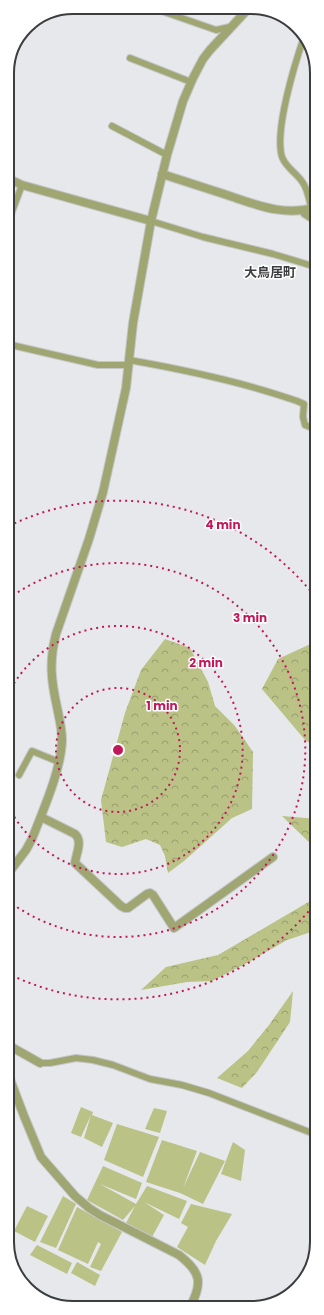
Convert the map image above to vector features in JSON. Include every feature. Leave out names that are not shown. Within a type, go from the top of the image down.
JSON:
[{"type":"street","points":[[170,14],[216,30],[230,27]]},
{"type":"street","points":[[14,867],[32,839],[59,762],[62,738],[52,678],[52,653],[56,634],[103,492],[126,388],[133,324],[151,221],[167,155],[191,82],[203,59],[243,14]]},
{"type":"street","points":[[302,43],[297,56],[283,116],[281,134],[282,153],[287,165],[302,182],[310,199]]},
{"type":"street","points":[[130,58],[191,82]]},
{"type":"street","points":[[112,126],[167,155]]},
{"type":"street","points":[[162,174],[266,208],[303,211],[310,209]]},
{"type":"street","points":[[14,181],[22,185],[203,237],[310,265]]},
{"type":"street","points":[[14,206],[22,185]]},
{"type":"street","points":[[303,211],[304,214],[310,218]]},
{"type":"street","points":[[14,346],[98,365],[129,363],[188,370],[219,378],[304,404],[303,417],[306,425],[310,427]]},
{"type":"street","points":[[19,775],[32,750],[59,762]]},
{"type":"street","points":[[40,817],[75,834],[78,837],[79,842],[75,863],[121,906],[128,908],[150,893],[153,895],[174,928],[273,857]]},
{"type":"street","points":[[14,1048],[40,1063],[50,1063],[76,1058],[113,1065],[150,1079],[182,1085],[209,1093],[310,1132]]},
{"type":"street","points":[[14,1090],[41,1157],[75,1196],[88,1208],[178,1255],[188,1263],[198,1277],[199,1285],[193,1301]]},
{"type":"green space","points":[[165,639],[190,648],[208,682],[215,706],[235,726],[253,752],[252,809],[232,818],[184,861],[168,873],[165,856],[160,845],[146,839],[122,847],[106,842],[101,800],[125,713],[141,670]]},
{"type":"green space","points":[[310,644],[310,743],[305,740],[262,689],[278,659]]},
{"type":"green space","points":[[282,816],[310,818],[310,843]]},
{"type":"green space","points":[[310,901],[310,932],[287,940],[212,981],[187,982],[141,990],[166,967],[218,955]]},
{"type":"green space","points":[[293,991],[290,1022],[257,1072],[242,1088],[217,1078],[248,1051]]},
{"type":"green space","points":[[81,1107],[93,1112],[92,1115],[113,1123],[102,1147],[84,1138],[91,1115],[81,1137],[71,1133]]},
{"type":"green space","points":[[154,1108],[167,1111],[160,1133],[145,1129]]},
{"type":"green space","points":[[117,1124],[159,1137],[143,1177],[104,1160]]},
{"type":"green space","points":[[162,1140],[197,1151],[183,1188],[200,1152],[225,1161],[203,1204],[180,1193],[146,1182]]},
{"type":"green space","points":[[233,1142],[245,1150],[241,1181],[221,1174]]},
{"type":"green space","points":[[103,1166],[142,1183],[136,1199],[100,1184],[136,1204],[147,1186],[187,1201],[179,1219],[144,1202],[164,1215],[152,1237],[126,1223],[135,1206],[123,1220],[87,1200]]},
{"type":"green space","points":[[63,1196],[76,1204],[56,1248],[40,1242]]},
{"type":"green space","points":[[191,1204],[232,1214],[216,1241],[205,1265],[177,1247],[188,1227],[181,1223]]},
{"type":"green space","points":[[27,1206],[48,1216],[35,1242],[14,1231]]},
{"type":"green space","points":[[77,1207],[122,1232],[101,1271],[90,1267],[101,1244],[98,1242],[88,1264],[58,1250]]},
{"type":"green space","points":[[37,1245],[72,1263],[67,1274],[30,1255]]},
{"type":"green space","points":[[77,1262],[100,1275],[95,1286],[71,1273]]},
{"type":"district","name":"大鳥居町","points":[[270,272]]}]
